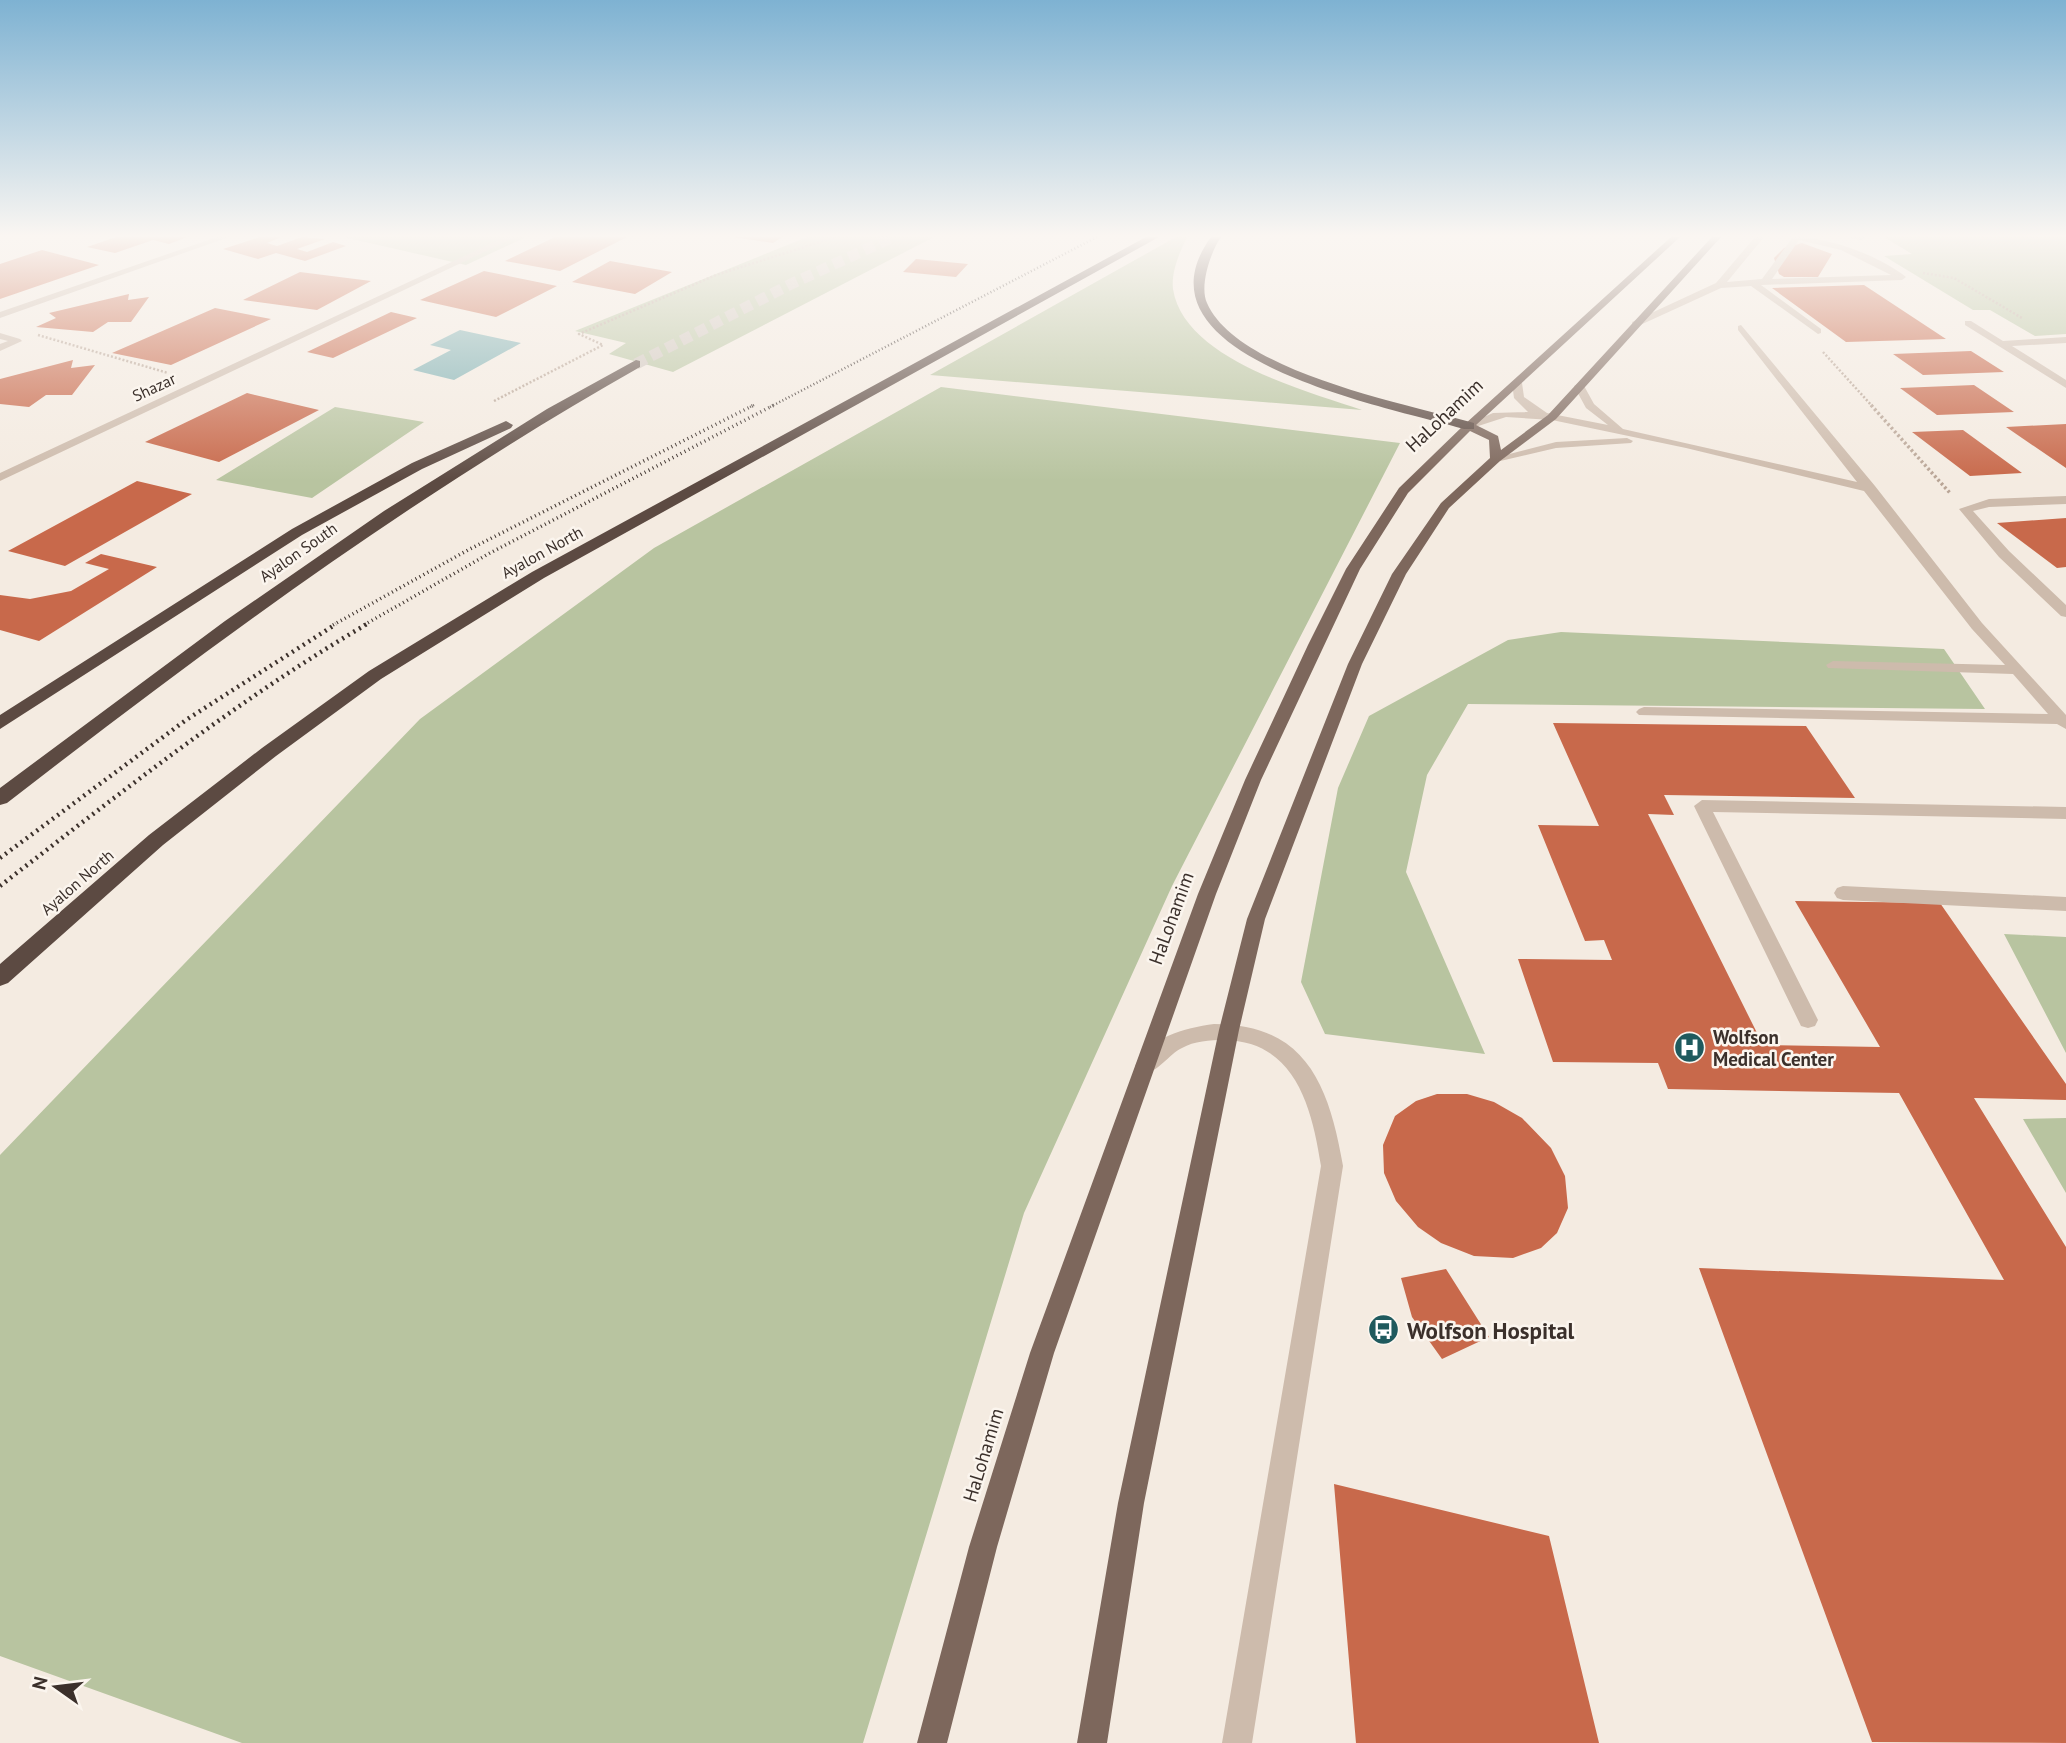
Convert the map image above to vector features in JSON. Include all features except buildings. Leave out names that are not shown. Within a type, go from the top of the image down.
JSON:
[{"type":"highway","name":"Ayalon North","points":[[0,977],[156,840],[385,668],[538,575],[1006,318]]},
{"type":"highway","points":[[1211,318],[1227,336],[1266,361],[1304,377],[1359,396],[1469,426]]},
{"type":"highway","name":"Ayalon South","points":[[0,723],[297,532],[416,466],[630,367],[503,439],[320,559],[0,798]]},
{"type":"main road","name":"HaLohamim","points":[[932,1743],[983,1547],[1042,1353],[1207,894],[1253,780],[1315,645],[1353,569],[1403,491],[1469,426],[1587,318]]},
{"type":"main road","points":[[1092,1743],[1131,1503],[1229,1030],[1256,919],[1300,800],[1355,664],[1399,574],[1418,542],[1445,506],[1496,460],[1552,417],[1640,318]]},
{"type":"main road","points":[[1469,426],[1494,438],[1496,460]]},
{"type":"street","name":"Shazar","points":[[0,477],[338,318]]},
{"type":"street","points":[[1635,324],[1647,318]]},
{"type":"street","points":[[1801,318],[1818,331]]},
{"type":"street","points":[[1968,323],[2066,385]]},
{"type":"street","points":[[1741,328],[1871,489],[1941,582],[2064,722]]},
{"type":"street","points":[[0,336],[17,341],[0,348]]},
{"type":"street","points":[[2001,344],[2066,340]]},
{"type":"street","points":[[1517,383],[1518,394],[1524,404],[1552,417]]},
{"type":"street","points":[[1579,386],[1590,406],[1623,432]]},
{"type":"street","points":[[1469,426],[1493,416],[1506,414],[1552,417],[1686,445],[1871,489]]},
{"type":"street","points":[[1496,460],[1556,445],[1589,442],[1616,440],[1686,445]]},
{"type":"street","points":[[2066,500],[1989,503],[1965,509],[2004,554],[2066,613]]},
{"type":"street","points":[[1833,665],[2017,670]]},
{"type":"street","points":[[1644,712],[2064,722]]},
{"type":"street","points":[[1808,1020],[1702,806],[2066,813]]},
{"type":"street","points":[[1843,893],[2066,904]]},
{"type":"street","points":[[1144,1068],[1173,1040],[1229,1030],[1269,1040],[1286,1051],[1298,1065],[1309,1083],[1328,1130],[1332,1166],[1237,1743]]},
{"type":"path","points":[[2022,318],[2037,327],[2024,331],[2041,342]]},
{"type":"path","points":[[26,332],[65,341],[200,383]]},
{"type":"path","points":[[1822,351],[1965,509]]},
{"type":"green space","points":[[606,318],[777,318],[673,372],[609,354],[626,343],[575,331]]},
{"type":"green space","points":[[1031,318],[1186,318],[1199,335],[1222,353],[1250,368],[1362,410],[930,375]]},
{"type":"green space","points":[[2004,318],[2066,318],[2066,334],[2035,336]]},
{"type":"green space","points":[[941,387],[1400,443],[1172,886],[1024,1213],[863,1743],[242,1743],[0,1656],[0,1155],[420,719],[654,548]]},
{"type":"green space","points":[[335,407],[424,422],[312,498],[216,480]]},
{"type":"green space","points":[[1561,632],[1944,649],[1985,709],[1468,704],[1427,775],[1406,872],[1485,1054],[1325,1034],[1301,982],[1338,788],[1369,716],[1508,640]]},
{"type":"green space","points":[[2004,934],[2066,937],[2066,1053]]},
{"type":"green space","points":[[2066,1118],[2066,1193],[2023,1119]]},
{"type":"water","points":[[460,330],[521,343],[454,380],[413,370],[451,350],[430,345]]},
{"type":"tunnel","points":[[636,364],[724,318]]},
{"type":"railway","points":[[770,407],[941,318]]},
{"type":"railway","points":[[333,625],[468,550],[754,405],[750,407]]},
{"type":"railway","points":[[364,625],[490,553],[774,405]]},
{"type":"railway","points":[[0,858],[186,720],[336,624]]},
{"type":"railway","points":[[0,886],[225,716],[367,624]]},
{"type":"place","name":"Wolfson Medical Center","points":[[1690,1048]]},
{"type":"place","name":"Wolfson Hospital","points":[[1384,1330]]}]
